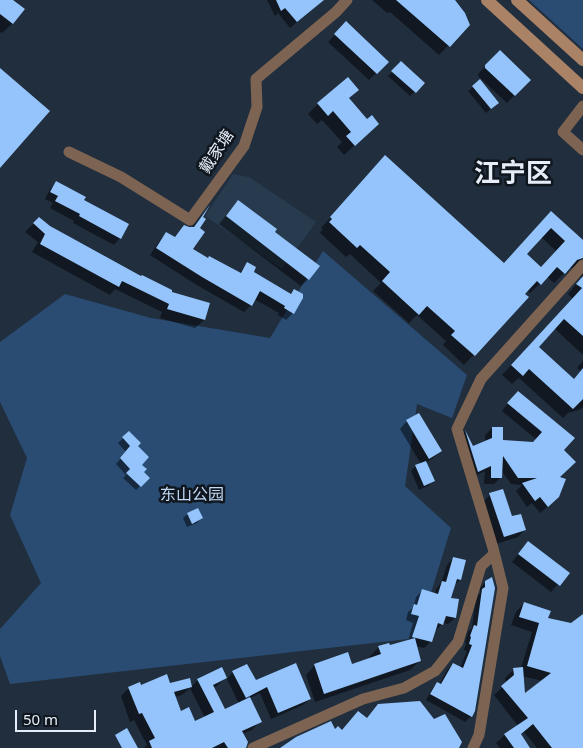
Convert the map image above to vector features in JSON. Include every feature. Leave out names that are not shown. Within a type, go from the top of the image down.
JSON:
[{"type":"main road","points":[[487,0],[583,88]]},
{"type":"main road","points":[[517,0],[583,60]]},
{"type":"street","name":"戴家塘","points":[[69,152],[121,178],[190,220],[244,146],[257,107],[256,78],[336,12],[347,0]]},
{"type":"street","points":[[583,106],[563,132],[583,150]]},
{"type":"street","points":[[473,748],[479,735],[503,588],[457,429],[481,379],[583,265]]},
{"type":"street","points":[[253,748],[363,699],[404,688],[435,672],[458,642],[481,566],[494,554]]},
{"type":"shaded area","points":[[233,174],[249,177],[316,222],[282,269],[205,216]]},
{"type":"green space","points":[[529,0],[583,0],[583,49]]},
{"type":"green space","name":"东山公园","points":[[323,251],[467,375],[452,418],[417,404],[405,486],[451,528],[417,638],[10,684],[0,656],[0,629],[41,583],[10,515],[27,458],[0,402],[0,342],[65,294],[151,318],[270,338]]},
{"type":"building","points":[[0,0],[13,0],[25,9],[13,24],[0,14]]},
{"type":"building","points":[[276,0],[324,0],[297,22],[285,8],[281,11]]},
{"type":"building","points":[[396,0],[455,0],[465,13],[470,25],[450,47]]},
{"type":"building","points":[[346,21],[389,62],[377,74],[334,34]]},
{"type":"building","points":[[500,50],[531,80],[515,96],[485,68],[485,65]]},
{"type":"building","points":[[401,61],[425,83],[416,93],[391,71]]},
{"type":"building","points":[[0,68],[50,111],[0,168]]},
{"type":"building","points":[[348,77],[359,90],[349,98],[367,119],[372,115],[379,124],[355,146],[346,136],[351,132],[333,111],[328,116],[317,103]]},
{"type":"building","points":[[480,79],[499,103],[491,109],[472,86]]},
{"type":"building","points":[[385,155],[504,263],[551,211],[583,240],[583,258],[577,260],[565,274],[557,267],[541,285],[537,281],[525,294],[529,297],[475,356],[451,335],[455,331],[427,306],[419,315],[382,281],[390,272],[360,245],[357,248],[329,222],[332,219],[330,217]],"holes":[[[551,228],[565,241],[541,267],[527,254]]]},
{"type":"building","points":[[56,181],[86,197],[84,200],[129,224],[121,239],[55,201],[58,196],[50,192]]},
{"type":"building","points":[[238,200],[277,229],[275,232],[320,266],[309,280],[226,216]]},
{"type":"building","points":[[210,205],[203,217],[206,219],[200,228],[205,232],[193,249],[241,273],[247,262],[256,267],[254,272],[291,294],[294,289],[303,294],[303,298],[294,314],[284,308],[285,306],[260,291],[252,306],[156,248],[166,232],[175,237],[184,225],[194,227]]},
{"type":"building","points":[[39,217],[50,226],[141,276],[172,290],[172,292],[210,303],[205,320],[167,309],[169,304],[122,281],[119,287],[40,244],[45,234],[33,223]]},
{"type":"building","points":[[583,276],[583,336],[564,319],[539,347],[574,379],[583,368],[583,399],[573,409],[529,369],[523,376],[511,365],[582,288],[576,284]]},
{"type":"building","points":[[518,391],[575,438],[564,450],[576,462],[560,477],[566,479],[559,497],[548,507],[540,497],[535,501],[522,483],[537,478],[518,478],[503,456],[502,478],[491,478],[491,466],[478,472],[465,430],[473,446],[492,438],[492,427],[503,427],[503,440],[533,442],[542,432],[507,403]]},
{"type":"building","points":[[419,413],[442,451],[429,459],[406,420]]},
{"type":"building","points":[[129,431],[141,443],[138,446],[149,457],[142,465],[147,469],[144,472],[150,478],[141,487],[126,473],[130,469],[120,458],[130,446],[122,437]]},
{"type":"building","points":[[426,461],[435,481],[424,486],[415,465]]},
{"type":"building","points":[[503,489],[512,516],[521,514],[526,530],[504,537],[489,493]]},
{"type":"building","points":[[198,508],[203,518],[192,524],[187,513]]},
{"type":"building","points":[[528,541],[570,573],[560,586],[518,554]]},
{"type":"building","points":[[453,557],[466,560],[461,580],[457,579],[451,598],[459,599],[456,618],[446,616],[443,625],[438,623],[432,642],[412,637],[419,616],[411,614],[414,604],[417,605],[422,589],[438,594],[442,581],[446,582]]},
{"type":"building","points":[[492,577],[495,588],[475,711],[472,717],[430,694],[437,682],[441,684],[453,663],[463,668],[472,645],[469,644],[470,636],[474,625],[477,626],[482,589],[485,587],[485,581]]},
{"type":"building","points":[[524,602],[551,611],[548,618],[571,623],[583,614],[583,748],[552,748],[533,724],[521,734],[530,748],[514,748],[504,734],[528,718],[501,686],[514,675],[513,668],[523,667],[525,693],[551,673],[527,666],[539,623],[519,617]]},
{"type":"building","points":[[415,638],[421,661],[324,694],[314,664],[348,652],[352,664],[381,654],[378,646],[389,643],[390,645]]},
{"type":"building","points":[[296,663],[311,699],[278,713],[267,687],[246,698],[232,671],[247,664],[256,680]]},
{"type":"building","points":[[222,667],[227,678],[213,685],[225,709],[250,697],[262,722],[242,731],[248,742],[246,748],[228,748],[224,742],[212,748],[152,748],[149,741],[155,738],[142,713],[139,714],[128,687],[140,682],[141,685],[167,674],[170,683],[190,678],[192,687],[174,692],[181,711],[189,707],[195,721],[214,712],[197,679]]},
{"type":"building","points":[[420,701],[434,719],[445,714],[462,742],[459,748],[280,748],[296,737],[331,721],[335,729],[338,726],[342,730],[358,711],[367,718],[378,704]]},
{"type":"building","points":[[127,728],[138,748],[122,748],[115,735]]},
{"type":"district","name":"江宁区","points":[[513,175]]}]
